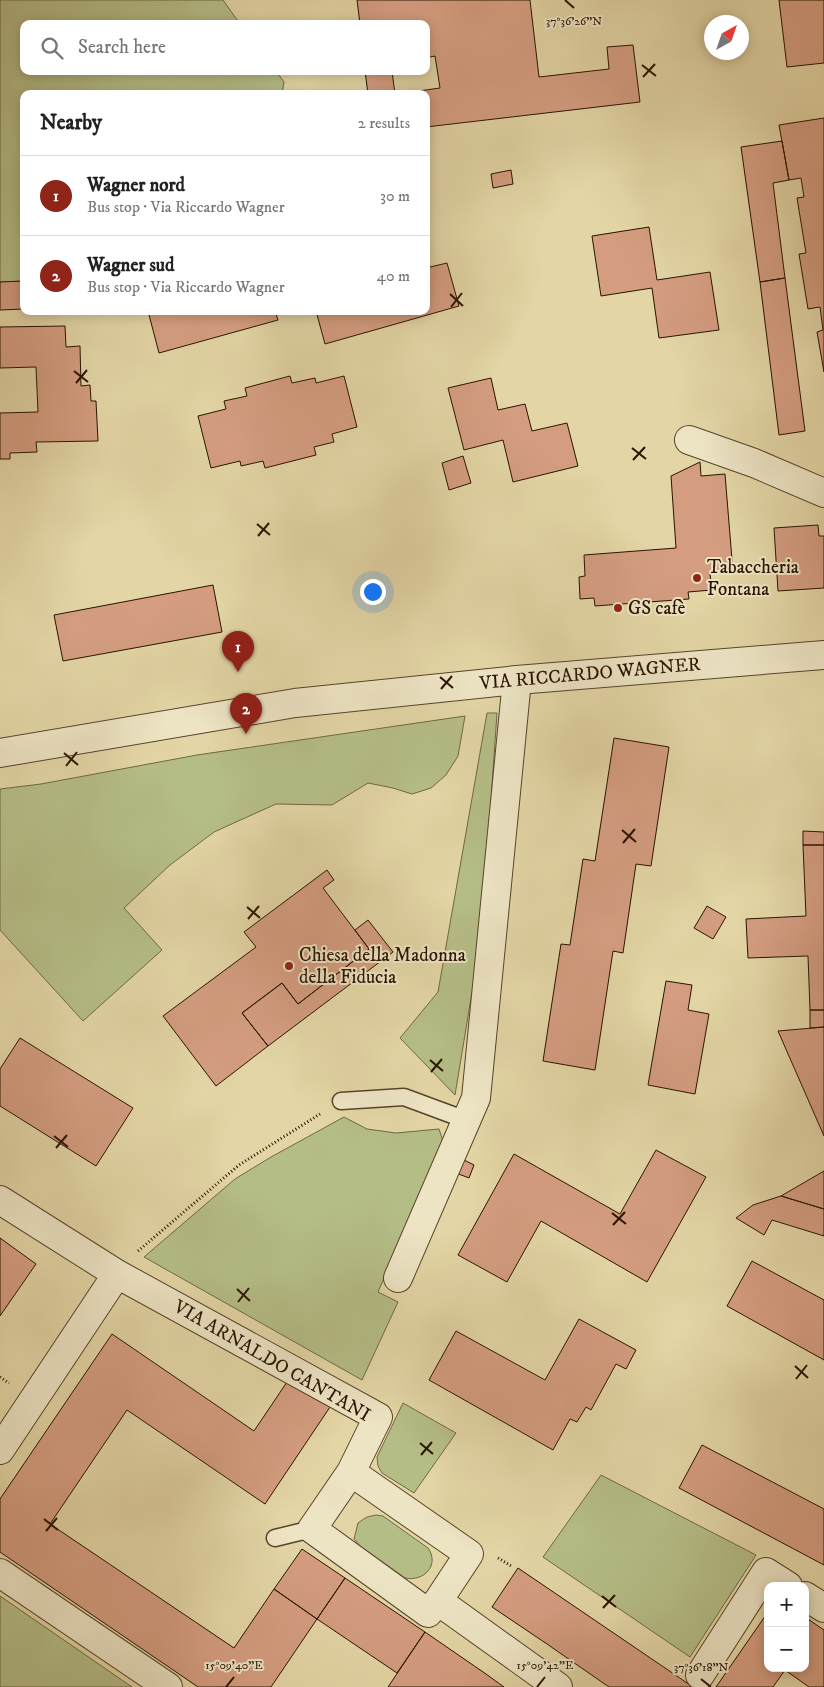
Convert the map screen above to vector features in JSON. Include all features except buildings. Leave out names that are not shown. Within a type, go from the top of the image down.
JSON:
[{"type":"street","points":[[689,440],[754,463],[824,493]]},
{"type":"street","name":"VIA RICCARDO WAGNER","points":[[0,753],[295,702],[517,680],[824,655]]},
{"type":"street","points":[[398,1278],[476,1098],[517,680]]},
{"type":"street","points":[[0,1200],[118,1274],[0,1450]]},
{"type":"street","name":"VIA ARNALDO CANTANI","points":[[118,1274],[378,1417],[351,1472]]},
{"type":"street","points":[[351,1472],[468,1554],[438,1601],[428,1613],[312,1529],[351,1472]]},
{"type":"street","points":[[700,1675],[766,1572],[782,1582]]},
{"type":"street","points":[[0,1573],[168,1687]]},
{"type":"street","points":[[809,1599],[824,1608]]},
{"type":"street","points":[[438,1601],[558,1687]]},
{"type":"lane","points":[[341,1101],[404,1097],[466,1120]]},
{"type":"lane","points":[[275,1538],[312,1529]]},
{"type":"path","points":[[147,1242],[238,1165],[341,1101]]},
{"type":"path","points":[[0,1377],[8,1382]]},
{"type":"path","points":[[498,1557],[512,1567]]},
{"type":"green space","points":[[0,0],[223,0],[237,20],[20,20],[20,75],[279,75],[284,82],[283,90],[20,90],[20,281],[0,282]]},
{"type":"green space","points":[[487,713],[497,713],[482,932],[455,1095],[400,1038],[438,992]]},
{"type":"green space","points":[[465,716],[458,756],[446,775],[431,788],[412,794],[368,783],[332,805],[276,804],[214,832],[170,865],[124,908],[162,950],[83,1021],[0,930],[0,789],[41,784],[197,755]]},
{"type":"green space","points":[[344,1117],[367,1129],[396,1133],[439,1129],[443,1141],[378,1292],[398,1302],[362,1380],[144,1257],[235,1179]]},
{"type":"green space","points":[[403,1403],[456,1433],[414,1493],[382,1473],[378,1466],[377,1457]]},
{"type":"green space","points":[[601,1475],[756,1555],[690,1657],[543,1557]]},
{"type":"green space","points":[[383,1516],[428,1548],[432,1560],[431,1566],[424,1575],[412,1579],[405,1578],[360,1546],[354,1539],[358,1523],[367,1517]]},
{"type":"green space","points":[[0,1596],[132,1687],[0,1687]]},
{"type":"place","name":"Tabaccheria Fontana","points":[[697,578]]},
{"type":"place","name":"GS cafè","points":[[618,608]]},
{"type":"place","name":"Wagner nord","points":[[238,672]]},
{"type":"place","name":"Wagner sud","points":[[246,734]]},
{"type":"place","name":"Chiesa della Madonna della Fiducia","points":[[289,966]]}]
